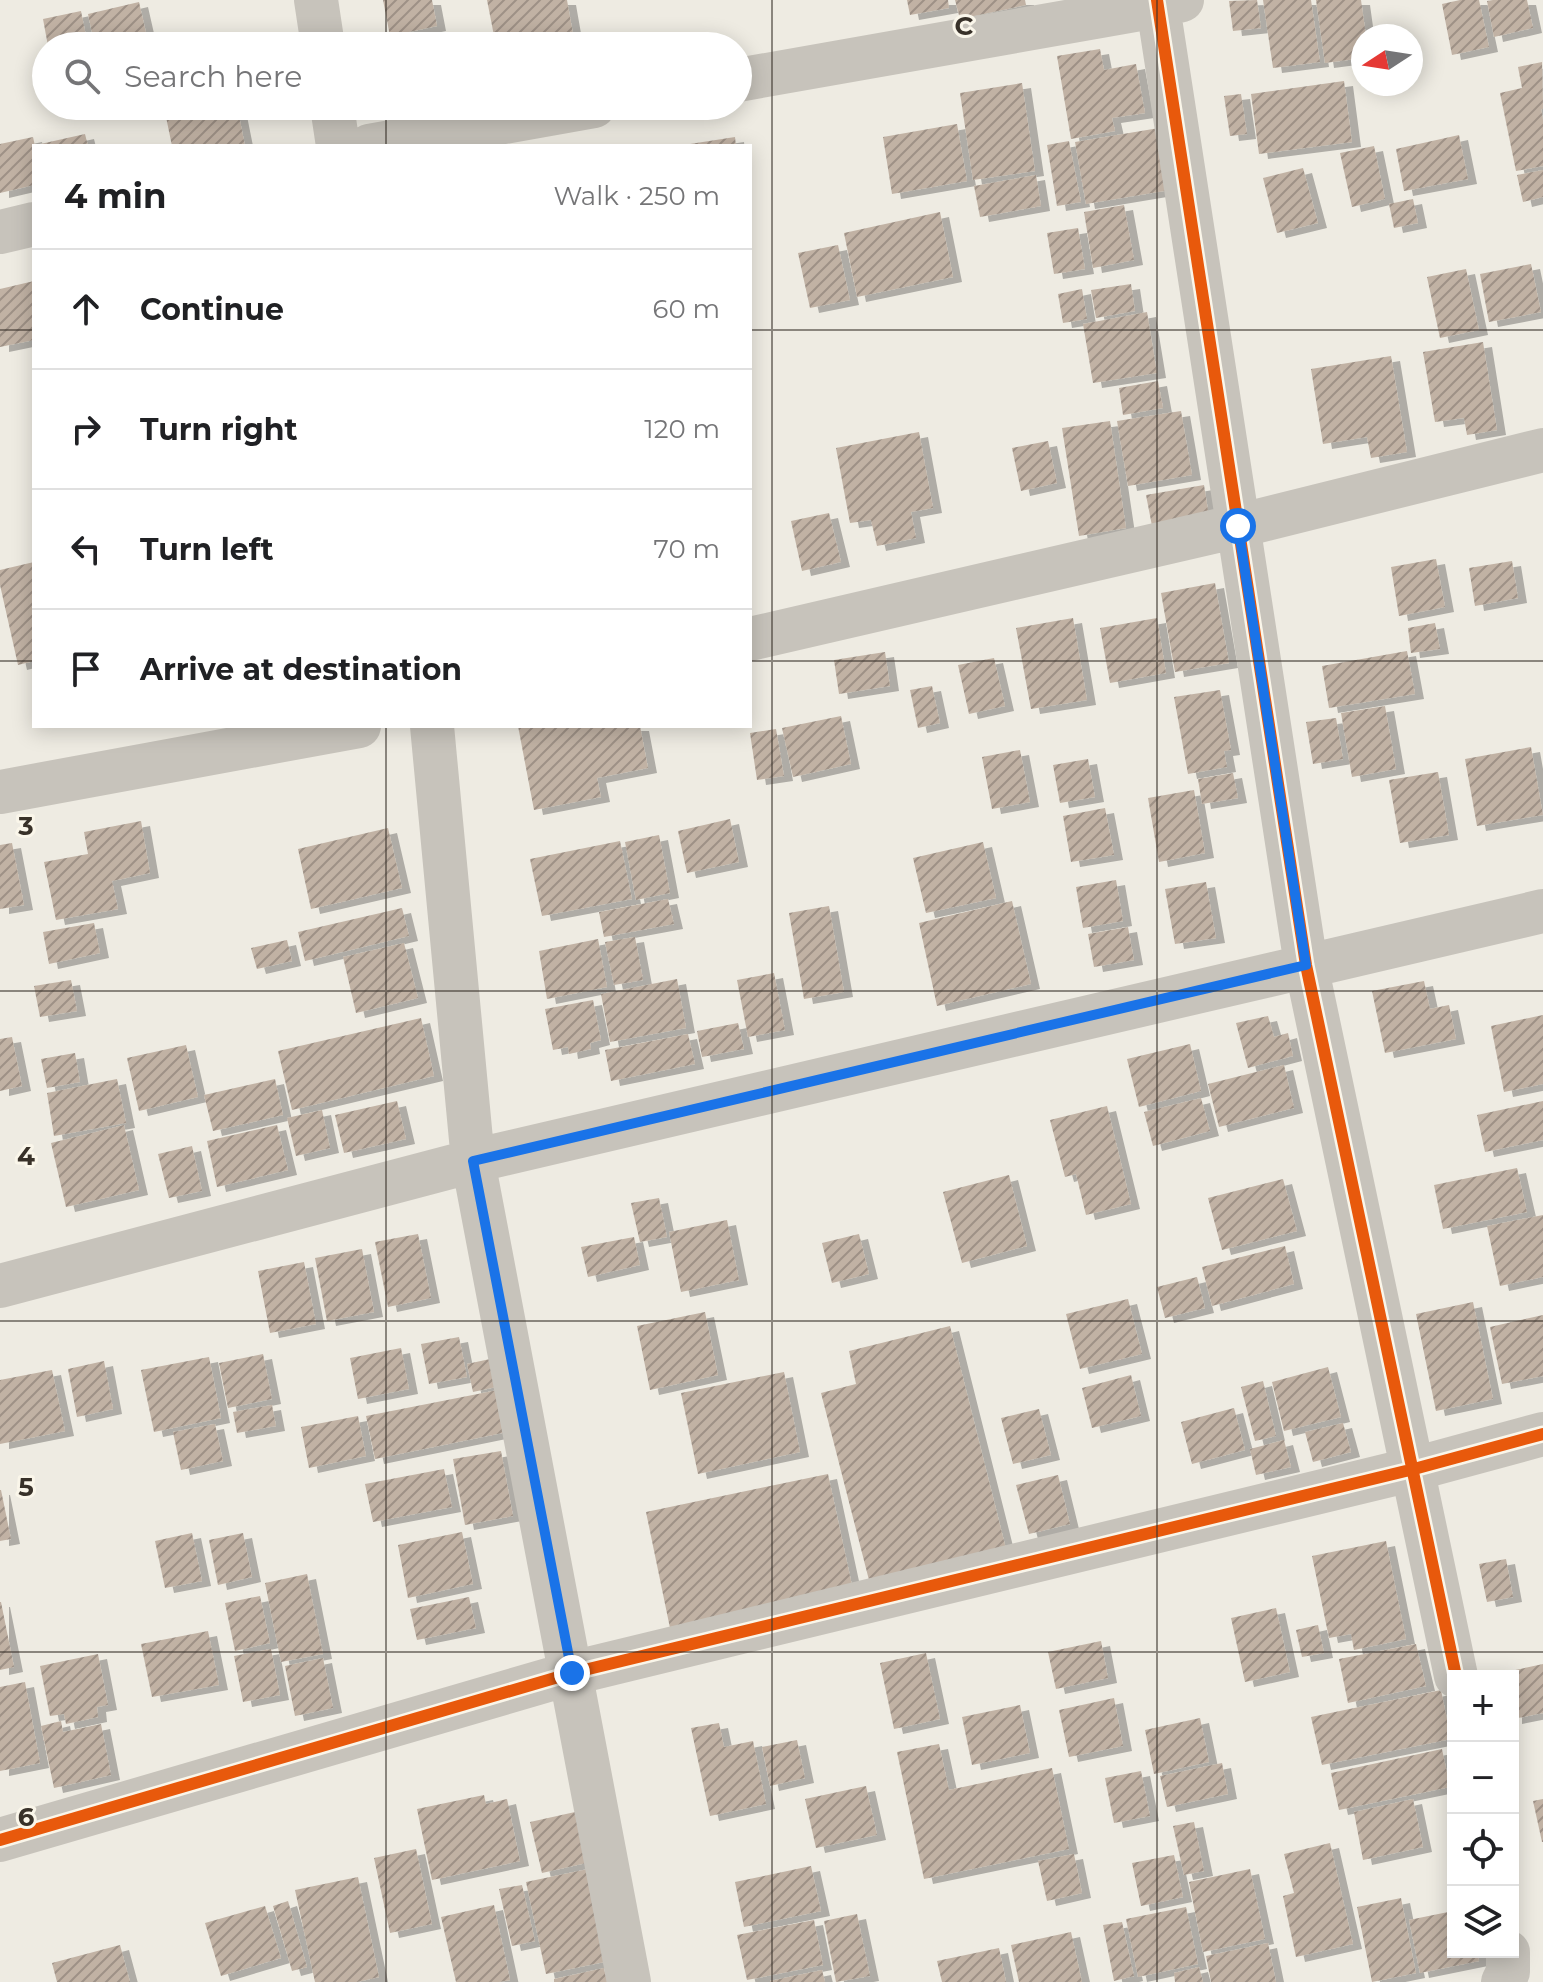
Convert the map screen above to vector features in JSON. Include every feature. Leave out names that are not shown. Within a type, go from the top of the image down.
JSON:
[{"type":"street","points":[[316,0],[321,32]]},
{"type":"street","points":[[752,77],[1165,2],[1238,526],[1306,965],[1455,1670]]},
{"type":"street","points":[[334,120],[338,144]]},
{"type":"street","points":[[380,144],[515,120]]},
{"type":"street","points":[[0,232],[32,224]]},
{"type":"street","points":[[752,639],[1238,526],[1543,450]]},
{"type":"street","points":[[0,792],[348,728]]},
{"type":"street","points":[[432,728],[473,1161],[629,1982]]},
{"type":"street","points":[[0,1286],[473,1161],[1543,911]]},
{"type":"street","points":[[0,1840],[572,1673],[1414,1469],[1543,1434]]},
{"type":"street","points":[[1503,1982],[1508,1972],[1508,1958]]},
{"type":"building","points":[[383,0],[432,0],[437,26],[409,32],[389,32]]},
{"type":"building","points":[[487,0],[567,0],[573,32],[493,32]]},
{"type":"building","points":[[907,0],[948,0],[949,8],[910,15]]},
{"type":"building","points":[[955,0],[1025,0],[1026,5],[960,19]]},
{"type":"building","points":[[1257,0],[1261,28],[1233,31],[1229,1]]},
{"type":"building","points":[[1263,0],[1311,0],[1320,62],[1273,68]]},
{"type":"building","points":[[1316,0],[1361,0],[1364,24],[1351,24],[1351,60],[1325,63]]},
{"type":"building","points":[[1479,0],[1489,47],[1452,55],[1442,4]]},
{"type":"building","points":[[1527,0],[1533,28],[1494,37],[1487,1]]},
{"type":"building","points":[[139,2],[146,32],[92,32],[88,14]]},
{"type":"building","points":[[81,11],[85,32],[45,32],[43,19]]},
{"type":"building","points":[[1100,49],[1104,70],[1136,64],[1145,113],[1112,118],[1115,131],[1071,139],[1057,56]]},
{"type":"building","points":[[1542,62],[1543,166],[1516,171],[1500,93],[1522,88],[1518,67]]},
{"type":"building","points":[[1344,81],[1352,142],[1259,154],[1251,94]]},
{"type":"building","points":[[1022,83],[1035,171],[973,180],[960,93]]},
{"type":"building","points":[[1241,94],[1247,134],[1230,136],[1224,96]]},
{"type":"building","points":[[167,120],[240,120],[245,144],[172,144]]},
{"type":"building","points":[[407,120],[427,120],[408,126]]},
{"type":"building","points":[[957,124],[967,181],[892,194],[883,137]]},
{"type":"building","points":[[1165,127],[1176,189],[1086,204],[1075,142]]},
{"type":"building","points":[[85,134],[88,144],[40,144]]},
{"type":"building","points":[[1459,135],[1468,179],[1404,191],[1396,149]]},
{"type":"building","points":[[33,137],[32,185],[0,193],[0,144]]},
{"type":"building","points":[[735,137],[736,144],[690,144]]},
{"type":"building","points":[[1069,141],[1081,202],[1057,206],[1047,145]]},
{"type":"building","points":[[1374,146],[1385,199],[1352,207],[1340,153]]},
{"type":"building","points":[[1303,168],[1318,223],[1277,233],[1263,178]]},
{"type":"building","points":[[1543,170],[1543,197],[1523,202],[1517,175]]},
{"type":"building","points":[[1036,175],[1041,206],[980,217],[974,186]]},
{"type":"building","points":[[1413,199],[1418,223],[1394,228],[1389,204]]},
{"type":"building","points":[[1124,205],[1134,260],[1093,268],[1084,212]]},
{"type":"building","points":[[940,212],[953,277],[857,297],[844,233]]},
{"type":"building","points":[[1078,228],[1085,269],[1054,274],[1047,233]]},
{"type":"building","points":[[838,245],[850,300],[810,308],[798,253]]},
{"type":"building","points":[[1531,264],[1541,312],[1489,322],[1480,274]]},
{"type":"building","points":[[1466,269],[1479,330],[1440,338],[1427,277]]},
{"type":"building","points":[[32,281],[32,340],[0,347],[0,289]]},
{"type":"building","points":[[1131,284],[1135,311],[1096,318],[1091,290]]},
{"type":"building","points":[[1082,289],[1087,319],[1063,323],[1058,294]]},
{"type":"building","points":[[1147,312],[1157,373],[1093,383],[1083,324]]},
{"type":"building","points":[[1483,342],[1497,430],[1467,435],[1464,418],[1435,422],[1423,352]]},
{"type":"building","points":[[1391,356],[1407,452],[1371,458],[1367,437],[1323,444],[1311,369]]},
{"type":"building","points":[[1158,381],[1163,408],[1123,415],[1119,388]]},
{"type":"building","points":[[1181,411],[1192,475],[1128,486],[1117,421]]},
{"type":"building","points":[[1110,421],[1126,528],[1079,536],[1062,428]]},
{"type":"building","points":[[919,432],[933,508],[911,512],[916,538],[877,546],[871,520],[850,523],[836,448]]},
{"type":"building","points":[[1048,441],[1057,483],[1021,491],[1012,448]]},
{"type":"building","points":[[1204,485],[1209,517],[1152,526],[1146,495]]},
{"type":"building","points":[[829,513],[841,562],[802,571],[791,521]]},
{"type":"building","points":[[1436,559],[1445,607],[1399,616],[1391,567]]},
{"type":"building","points":[[1512,561],[1518,598],[1475,606],[1469,568]]},
{"type":"building","points":[[32,562],[32,662],[18,665],[0,585],[0,570]]},
{"type":"building","points":[[1215,583],[1229,663],[1175,672],[1161,593]]},
{"type":"building","points":[[1073,618],[1087,700],[1031,709],[1016,628]]},
{"type":"building","points":[[1157,618],[1166,673],[1110,683],[1100,628]]},
{"type":"building","points":[[1435,623],[1440,649],[1411,653],[1408,628]]},
{"type":"building","points":[[1407,651],[1415,694],[1329,708],[1322,666]]},
{"type":"building","points":[[885,652],[890,686],[839,694],[834,660]]},
{"type":"building","points":[[994,658],[1005,706],[969,714],[958,665]]},
{"type":"building","points":[[932,686],[940,723],[918,728],[910,690]]},
{"type":"building","points":[[1220,690],[1231,750],[1224,751],[1227,767],[1188,774],[1174,697]]},
{"type":"building","points":[[1385,706],[1396,769],[1352,777],[1341,713]]},
{"type":"building","points":[[841,716],[851,764],[793,777],[782,728]]},
{"type":"building","points":[[1336,718],[1343,759],[1313,764],[1306,722]]},
{"type":"building","points":[[518,728],[640,728],[648,768],[597,778],[601,797],[534,810]]},
{"type":"building","points":[[776,729],[784,776],[757,780],[750,733]]},
{"type":"building","points":[[1531,747],[1543,815],[1477,826],[1465,759]]},
{"type":"building","points":[[1020,750],[1030,802],[992,809],[982,757]]},
{"type":"building","points":[[1088,759],[1095,797],[1060,803],[1053,765]]},
{"type":"building","points":[[1438,772],[1449,835],[1400,843],[1389,780]]},
{"type":"building","points":[[1233,773],[1238,798],[1202,804],[1198,779]]},
{"type":"building","points":[[1194,790],[1205,853],[1159,862],[1148,798]]},
{"type":"building","points":[[1105,808],[1114,855],[1071,862],[1063,816]]},
{"type":"building","points":[[730,819],[739,862],[687,873],[678,831]]},
{"type":"building","points":[[141,821],[150,873],[112,881],[118,909],[56,920],[44,862],[88,854],[84,832]]},
{"type":"building","points":[[388,828],[402,888],[311,909],[298,849]]},
{"type":"building","points":[[659,835],[670,893],[636,900],[625,842]]},
{"type":"building","points":[[620,841],[632,899],[542,916],[530,859]]},
{"type":"building","points":[[983,842],[996,898],[926,913],[913,858]]},
{"type":"building","points":[[12,843],[24,905],[0,909],[0,845]]},
{"type":"building","points":[[1116,880],[1123,921],[1083,928],[1076,887]]},
{"type":"building","points":[[1206,882],[1216,938],[1175,944],[1165,889]]},
{"type":"building","points":[[668,899],[674,924],[604,937],[599,912]]},
{"type":"building","points":[[1012,901],[1031,984],[937,1006],[919,923]]},
{"type":"building","points":[[829,906],[844,992],[804,999],[789,913]]},
{"type":"building","points":[[402,908],[409,936],[305,961],[298,932]]},
{"type":"building","points":[[94,923],[100,953],[49,964],[43,932]]},
{"type":"building","points":[[1128,927],[1134,960],[1094,967],[1088,934]]},
{"type":"building","points":[[635,937],[643,980],[614,985],[605,942]]},
{"type":"building","points":[[598,939],[607,987],[547,999],[539,951]]},
{"type":"building","points":[[287,940],[292,961],[257,969],[251,948]]},
{"type":"building","points":[[404,943],[418,998],[356,1013],[343,957]]},
{"type":"building","points":[[774,973],[785,1030],[748,1037],[737,980]]},
{"type":"building","points":[[677,979],[686,1028],[610,1042],[601,994]]},
{"type":"building","points":[[71,980],[77,1011],[40,1017],[34,986]]},
{"type":"building","points":[[1424,981],[1430,1009],[1449,1005],[1456,1039],[1385,1053],[1372,991]]},
{"type":"building","points":[[593,1000],[601,1040],[590,1043],[591,1049],[569,1054],[568,1047],[553,1050],[545,1009]]},
{"type":"building","points":[[1543,1015],[1543,1084],[1504,1092],[1491,1026]]},
{"type":"building","points":[[1268,1016],[1274,1037],[1288,1033],[1293,1056],[1248,1068],[1236,1023]]},
{"type":"building","points":[[421,1018],[434,1076],[292,1110],[278,1051]]},
{"type":"building","points":[[738,1023],[744,1049],[702,1057],[697,1031]]},
{"type":"building","points":[[688,1034],[695,1064],[611,1081],[605,1050]]},
{"type":"building","points":[[12,1037],[22,1086],[0,1091],[0,1039]]},
{"type":"building","points":[[1190,1044],[1201,1091],[1139,1107],[1127,1059]]},
{"type":"building","points":[[186,1045],[198,1097],[139,1111],[127,1058]]},
{"type":"building","points":[[75,1053],[80,1082],[47,1088],[41,1059]]},
{"type":"building","points":[[1284,1065],[1294,1108],[1219,1127],[1208,1084]]},
{"type":"building","points":[[117,1079],[126,1123],[54,1136],[47,1093]]},
{"type":"building","points":[[275,1079],[283,1115],[213,1131],[204,1095]]},
{"type":"building","points":[[1201,1098],[1210,1131],[1153,1146],[1144,1112]]},
{"type":"building","points":[[397,1101],[406,1139],[344,1153],[335,1115]]},
{"type":"building","points":[[1543,1101],[1543,1140],[1485,1152],[1477,1115]]},
{"type":"building","points":[[1107,1106],[1131,1204],[1086,1215],[1076,1174],[1065,1177],[1050,1120]]},
{"type":"building","points":[[322,1110],[330,1148],[296,1156],[287,1118]]},
{"type":"building","points":[[124,1125],[139,1190],[66,1207],[51,1143]]},
{"type":"building","points":[[277,1125],[288,1170],[217,1187],[207,1141]]},
{"type":"building","points":[[192,1146],[202,1191],[169,1198],[158,1154]]},
{"type":"building","points":[[1517,1168],[1527,1212],[1443,1229],[1434,1185]]},
{"type":"building","points":[[1009,1175],[1027,1246],[962,1263],[943,1192]]},
{"type":"building","points":[[1283,1179],[1297,1231],[1222,1250],[1208,1198]]},
{"type":"building","points":[[659,1198],[667,1237],[640,1242],[631,1203]]},
{"type":"building","points":[[1543,1215],[1543,1277],[1500,1286],[1487,1226]]},
{"type":"building","points":[[727,1220],[739,1280],[681,1292],[669,1232]]},
{"type":"building","points":[[418,1234],[431,1298],[388,1307],[375,1242]]},
{"type":"building","points":[[859,1234],[869,1274],[832,1283],[822,1243]]},
{"type":"building","points":[[634,1237],[640,1265],[588,1277],[581,1247]]},
{"type":"building","points":[[1285,1246],[1294,1284],[1212,1306],[1202,1267]]},
{"type":"building","points":[[362,1249],[374,1312],[327,1321],[315,1258]]},
{"type":"building","points":[[304,1262],[316,1324],[270,1333],[258,1271]]},
{"type":"building","points":[[1197,1277],[1205,1308],[1165,1318],[1157,1287]]},
{"type":"building","points":[[1128,1299],[1142,1354],[1080,1369],[1066,1314]]},
{"type":"building","points":[[1473,1302],[1493,1399],[1436,1411],[1416,1314]]},
{"type":"building","points":[[705,1312],[718,1375],[650,1390],[637,1326]]},
{"type":"building","points":[[1543,1315],[1543,1376],[1502,1384],[1490,1327]]},
{"type":"building","points":[[950,1326],[1006,1549],[870,1584],[821,1393],[856,1384],[849,1351]]},
{"type":"building","points":[[459,1337],[467,1377],[429,1384],[421,1344]]},
{"type":"building","points":[[401,1348],[409,1389],[358,1399],[350,1358]]},
{"type":"building","points":[[263,1354],[272,1399],[228,1408],[219,1363]]},
{"type":"building","points":[[209,1357],[221,1418],[154,1432],[141,1370]]},
{"type":"building","points":[[490,1359],[496,1387],[473,1392],[467,1364]]},
{"type":"building","points":[[104,1361],[113,1409],[77,1417],[68,1369]]},
{"type":"building","points":[[1328,1367],[1341,1417],[1284,1431],[1272,1382]]},
{"type":"building","points":[[52,1370],[65,1431],[0,1444],[0,1380]]},
{"type":"building","points":[[784,1372],[800,1452],[698,1474],[681,1393]]},
{"type":"building","points":[[1131,1375],[1141,1416],[1092,1428],[1082,1388]]},
{"type":"building","points":[[1263,1381],[1276,1436],[1255,1441],[1241,1387]]},
{"type":"building","points":[[498,1390],[507,1432],[375,1459],[366,1416]]},
{"type":"building","points":[[272,1405],[276,1426],[237,1433],[233,1412]]},
{"type":"building","points":[[1234,1408],[1245,1450],[1192,1464],[1181,1422]]},
{"type":"building","points":[[1039,1409],[1051,1455],[1013,1464],[1001,1418]]},
{"type":"building","points":[[358,1416],[366,1456],[309,1468],[301,1427]]},
{"type":"building","points":[[1343,1423],[1351,1452],[1313,1462],[1305,1432]]},
{"type":"building","points":[[215,1424],[223,1461],[181,1470],[173,1432]]},
{"type":"building","points":[[1284,1440],[1291,1467],[1256,1475],[1250,1449]]},
{"type":"building","points":[[501,1451],[513,1516],[465,1525],[453,1459]]},
{"type":"building","points":[[444,1469],[452,1507],[373,1522],[365,1484]]},
{"type":"building","points":[[828,1474],[853,1590],[670,1628],[646,1512]]},
{"type":"building","points":[[1058,1475],[1070,1524],[1029,1534],[1016,1485]]},
{"type":"building","points":[[0,1490],[11,1539],[0,1541]]},
{"type":"building","points":[[462,1532],[473,1584],[408,1598],[398,1545]]},
{"type":"building","points":[[192,1533],[202,1581],[165,1588],[155,1541]]},
{"type":"building","points":[[243,1533],[252,1577],[218,1585],[209,1540]]},
{"type":"building","points":[[1386,1541],[1406,1639],[1354,1650],[1351,1634],[1329,1638],[1312,1556]]},
{"type":"building","points":[[1506,1559],[1513,1597],[1487,1602],[1479,1564]]},
{"type":"building","points":[[307,1574],[323,1654],[281,1662],[265,1583]]},
{"type":"building","points":[[260,1596],[270,1643],[235,1651],[225,1603]]},
{"type":"building","points":[[469,1597],[476,1628],[417,1640],[410,1609]]},
{"type":"building","points":[[0,1602],[14,1667],[0,1670]]},
{"type":"building","points":[[1276,1608],[1290,1672],[1245,1682],[1231,1618]]},
{"type":"building","points":[[1318,1625],[1324,1653],[1302,1657],[1296,1630]]},
{"type":"building","points":[[208,1631],[219,1685],[152,1697],[141,1644]]},
{"type":"building","points":[[1101,1641],[1108,1678],[1056,1689],[1048,1652]]},
{"type":"building","points":[[1416,1644],[1426,1686],[1348,1703],[1339,1659]]},
{"type":"building","points":[[271,1649],[280,1695],[243,1702],[234,1656]]},
{"type":"building","points":[[926,1653],[940,1719],[894,1729],[880,1663]]},
{"type":"building","points":[[98,1654],[108,1705],[97,1707],[98,1717],[66,1724],[64,1714],[50,1716],[40,1666]]},
{"type":"building","points":[[323,1658],[333,1708],[295,1716],[285,1666]]},
{"type":"building","points":[[1543,1664],[1543,1713],[1519,1718],[1519,1670],[1515,1670]]},
{"type":"building","points":[[25,1682],[40,1763],[0,1771],[0,1687]]},
{"type":"building","points":[[1441,1690],[1447,1719],[1447,1740],[1322,1765],[1311,1717]]},
{"type":"building","points":[[1114,1698],[1123,1746],[1069,1757],[1059,1710]]},
{"type":"building","points":[[1020,1705],[1030,1753],[972,1765],[962,1717]]},
{"type":"building","points":[[1200,1718],[1209,1762],[1154,1774],[1145,1730]]},
{"type":"building","points":[[61,1721],[63,1732],[101,1724],[111,1775],[54,1788],[41,1726]]},
{"type":"building","points":[[719,1723],[724,1747],[753,1741],[766,1804],[710,1816],[691,1728]]},
{"type":"building","points":[[797,1740],[805,1778],[770,1786],[762,1747]]},
{"type":"building","points":[[939,1744],[949,1790],[1052,1768],[1069,1849],[924,1879],[897,1752]]},
{"type":"building","points":[[1442,1749],[1447,1788],[1339,1810],[1331,1773]]},
{"type":"building","points":[[1222,1763],[1228,1794],[1167,1807],[1160,1776]]},
{"type":"building","points":[[1141,1771],[1150,1816],[1114,1823],[1105,1778]]},
{"type":"building","points":[[866,1786],[877,1835],[816,1848],[805,1799]]},
{"type":"building","points":[[484,1795],[486,1804],[507,1799],[520,1861],[432,1880],[417,1809]]},
{"type":"building","points":[[1413,1799],[1423,1847],[1363,1860],[1354,1812]]},
{"type":"building","points":[[1543,1799],[1543,1842],[1542,1842],[1533,1801]]},
{"type":"building","points":[[584,1810],[595,1861],[542,1873],[530,1822]]},
{"type":"building","points":[[1194,1822],[1204,1871],[1184,1875],[1173,1826]]},
{"type":"building","points":[[1330,1843],[1353,1944],[1296,1957],[1283,1896],[1294,1893],[1284,1854]]},
{"type":"building","points":[[416,1849],[432,1924],[390,1933],[374,1858]]},
{"type":"building","points":[[1074,1854],[1082,1893],[1047,1901],[1038,1861]]},
{"type":"building","points":[[1174,1855],[1183,1897],[1141,1906],[1132,1863]]},
{"type":"building","points":[[811,1866],[821,1911],[744,1927],[735,1882]]},
{"type":"building","points":[[593,1868],[614,1960],[546,1974],[526,1882]]},
{"type":"building","points":[[1250,1869],[1265,1939],[1203,1952],[1189,1882]]},
{"type":"building","points":[[358,1877],[379,1977],[357,1982],[315,1982],[295,1890]]},
{"type":"building","points":[[522,1885],[535,1941],[512,1946],[499,1889]]},
{"type":"building","points":[[1401,1898],[1416,1973],[1372,1982],[1357,1907]]},
{"type":"building","points":[[288,1901],[307,1967],[292,1971],[273,1906]]},
{"type":"building","points":[[494,1905],[510,1980],[456,1982],[441,1917]]},
{"type":"building","points":[[265,1906],[281,1958],[221,1976],[205,1923]]},
{"type":"building","points":[[1186,1907],[1198,1964],[1138,1977],[1126,1919]]},
{"type":"building","points":[[1447,1912],[1447,1958],[1478,1958],[1479,1961],[1420,1973],[1409,1920]]},
{"type":"building","points":[[857,1914],[870,1976],[836,1982],[824,1921]]},
{"type":"building","points":[[814,1920],[823,1965],[747,1980],[737,1935]]},
{"type":"building","points":[[1122,1922],[1134,1976],[1114,1981],[1103,1925]]},
{"type":"building","points":[[1071,1932],[1082,1982],[1019,1982],[1011,1945]]},
{"type":"building","points":[[1268,1943],[1276,1982],[1211,1982],[1206,1956]]},
{"type":"building","points":[[120,1945],[130,1982],[57,1982],[52,1963]]},
{"type":"building","points":[[999,1948],[1006,1982],[942,1982],[937,1961]]},
{"type":"building","points":[[1199,1967],[1203,1982],[1175,1982],[1174,1973]]},
{"type":"building","points":[[604,1968],[607,1982],[554,1982],[554,1979]]},
{"type":"building","points":[[822,1970],[825,1982],[770,1982],[770,1981]]},
{"type":"cycle path","points":[[1157,0],[1306,965],[1455,1670]]},
{"type":"cycle path","points":[[0,1840],[572,1673],[1414,1469],[1543,1434]]},
{"type":"route","points":[[572,1673],[473,1161],[1306,965],[1238,526]]}]
